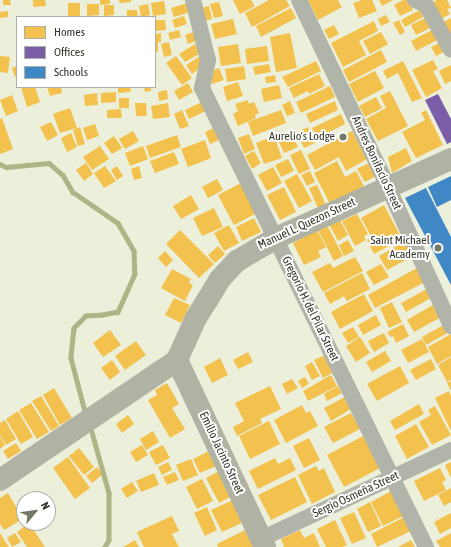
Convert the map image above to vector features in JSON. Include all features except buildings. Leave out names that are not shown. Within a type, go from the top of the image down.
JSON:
[{"type":"main road","name":"Manuel L. Quezon Street","points":[[177,360],[196,318],[220,279],[238,261],[276,238],[451,159]]},
{"type":"main road","points":[[0,480],[177,360]]},
{"type":"main road","name":"Emilio Jacinto Street","points":[[177,360],[263,543]]},
{"type":"street","name":"Gregorio H. del Pilar Street","points":[[193,0],[208,60],[202,88],[426,547]]},
{"type":"street","name":"Andres Bonifacio Street","points":[[299,0],[388,187],[451,326]]},
{"type":"street","points":[[415,0],[426,5],[451,50]]},
{"type":"street","name":"Sergio Osmeña Street","points":[[263,543],[451,450]]},
{"type":"waterway","points":[[0,164],[6,167],[49,163],[63,175],[73,192],[118,223],[134,251],[135,274],[118,312],[86,316],[74,328],[71,358],[86,415]]},
{"type":"waterway","points":[[90,425],[109,493],[109,540],[105,547]]},
{"type":"place","name":"Aurelio's Lodge","points":[[343,137]]},
{"type":"place","name":"Saint Michael Academy","points":[[438,248]]}]
